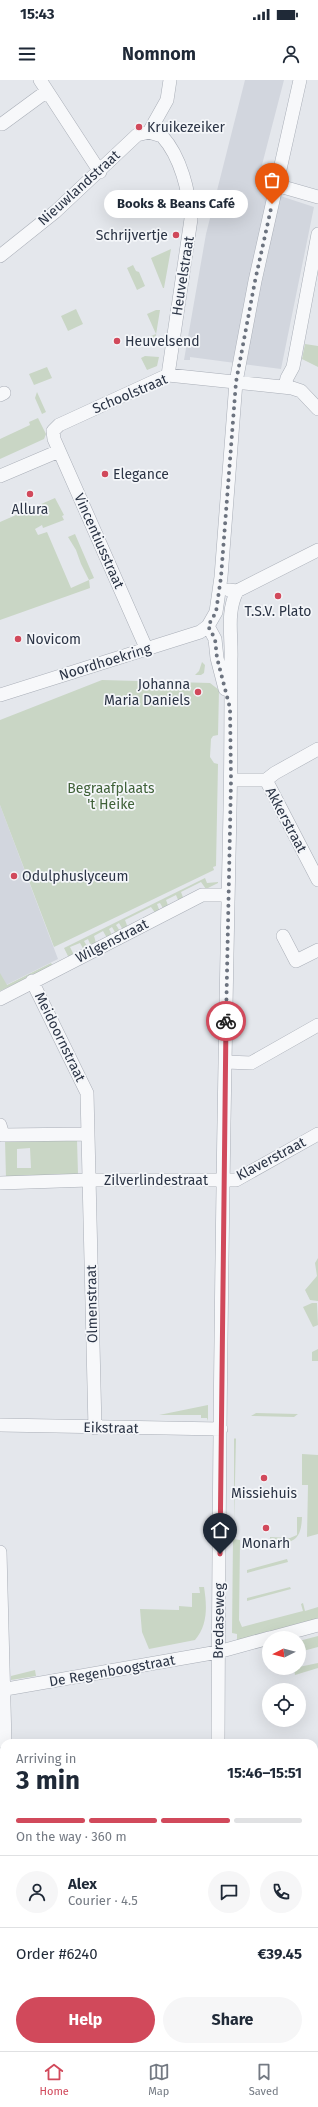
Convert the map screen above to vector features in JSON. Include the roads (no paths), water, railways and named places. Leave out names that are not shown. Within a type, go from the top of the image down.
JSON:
[{"type":"street","points":[[40,80],[100,172]]},
{"type":"street","points":[[149,132],[167,100],[170,80]]},
{"type":"street","points":[[208,626],[216,612],[221,577],[236,382],[255,281],[300,80]]},
{"type":"street","points":[[2,124],[47,91]]},
{"type":"street","name":"Heuvelstraat","points":[[149,132],[162,136],[178,163],[190,205],[192,219],[189,247],[168,375]]},
{"type":"street","name":"Nieuwlandstraat","points":[[0,256],[55,212],[100,172],[136,135],[149,132]]},
{"type":"street","points":[[276,185],[318,197]]},
{"type":"street","points":[[318,234],[293,367],[296,379],[289,388],[301,391],[318,409]]},
{"type":"street","name":"Schoolstraat","points":[[53,431],[59,425],[168,375],[289,388]]},
{"type":"street","name":"Vincentiusstraat","points":[[53,431],[54,439],[59,451],[146,650]]},
{"type":"street","points":[[0,476],[59,451]]},
{"type":"street","points":[[221,577],[227,589],[237,591],[318,550]]},
{"type":"street","name":"Bredaseweg","points":[[218,1739],[224,1180],[231,780],[230,612],[232,601],[237,591]]},
{"type":"street","name":"Noordhoekring","points":[[0,695],[146,650],[200,632],[208,626]]},
{"type":"street","name":"Bredaseweg","points":[[208,626],[215,639],[217,658],[230,708]]},
{"type":"street","points":[[215,639],[224,648],[230,670]]},
{"type":"street","points":[[231,780],[266,780],[275,773],[318,749]]},
{"type":"street","name":"Akkerstraat","points":[[266,780],[318,880]]},
{"type":"street","name":"Wilgenstraat","points":[[0,999],[32,981],[202,895],[228,895]]},
{"type":"street","points":[[283,936],[296,961],[318,950]]},
{"type":"street","name":"Meidoornstraat","points":[[32,981],[87,1094]]},
{"type":"street","points":[[226,1062],[251,1063],[318,1025]]},
{"type":"street","name":"Olmenstraat","points":[[87,1094],[95,1428]]},
{"type":"street","points":[[0,1124],[3,1135],[88,1134]]},
{"type":"street","name":"Klaverstraat","points":[[224,1180],[236,1180],[318,1134]]},
{"type":"street","name":"Zilverlindestraat","points":[[0,1183],[89,1180],[224,1180]]},
{"type":"street","name":"Eikstraat","points":[[0,1425],[95,1428],[221,1429]]},
{"type":"street","points":[[0,1552],[3,1668],[2,1690],[5,1739]]},
{"type":"street","name":"De Regenboogstraat","points":[[295,1631],[318,1625]]},
{"type":"street","name":"De Regenboogstraat","points":[[2,1690],[218,1652],[262,1640]]},
{"type":"place","name":"Kruikezeiker","points":[[139,127]]},
{"type":"place","name":"Books & Beans Café","points":[[272,204]]},
{"type":"place","name":"Schrijvertje","points":[[176,235]]},
{"type":"place","name":"Heuvelsend","points":[[117,341]]},
{"type":"place","name":"Elegance","points":[[105,474]]},
{"type":"place","name":"Allura","points":[[30,494]]},
{"type":"place","name":"T.S.V. Plato","points":[[278,596]]},
{"type":"place","name":"Novicom","points":[[18,639]]},
{"type":"place","name":"Johanna Maria Daniels","points":[[198,692]]},
{"type":"place","name":"Odulphuslyceum","points":[[14,876]]},
{"type":"place","name":"Missiehuis","points":[[264,1478]]},
{"type":"place","name":"Monarh","points":[[266,1528]]},
{"type":"park label","name":"Begraafplaats 't Heike","points":[[111,796]]}]
